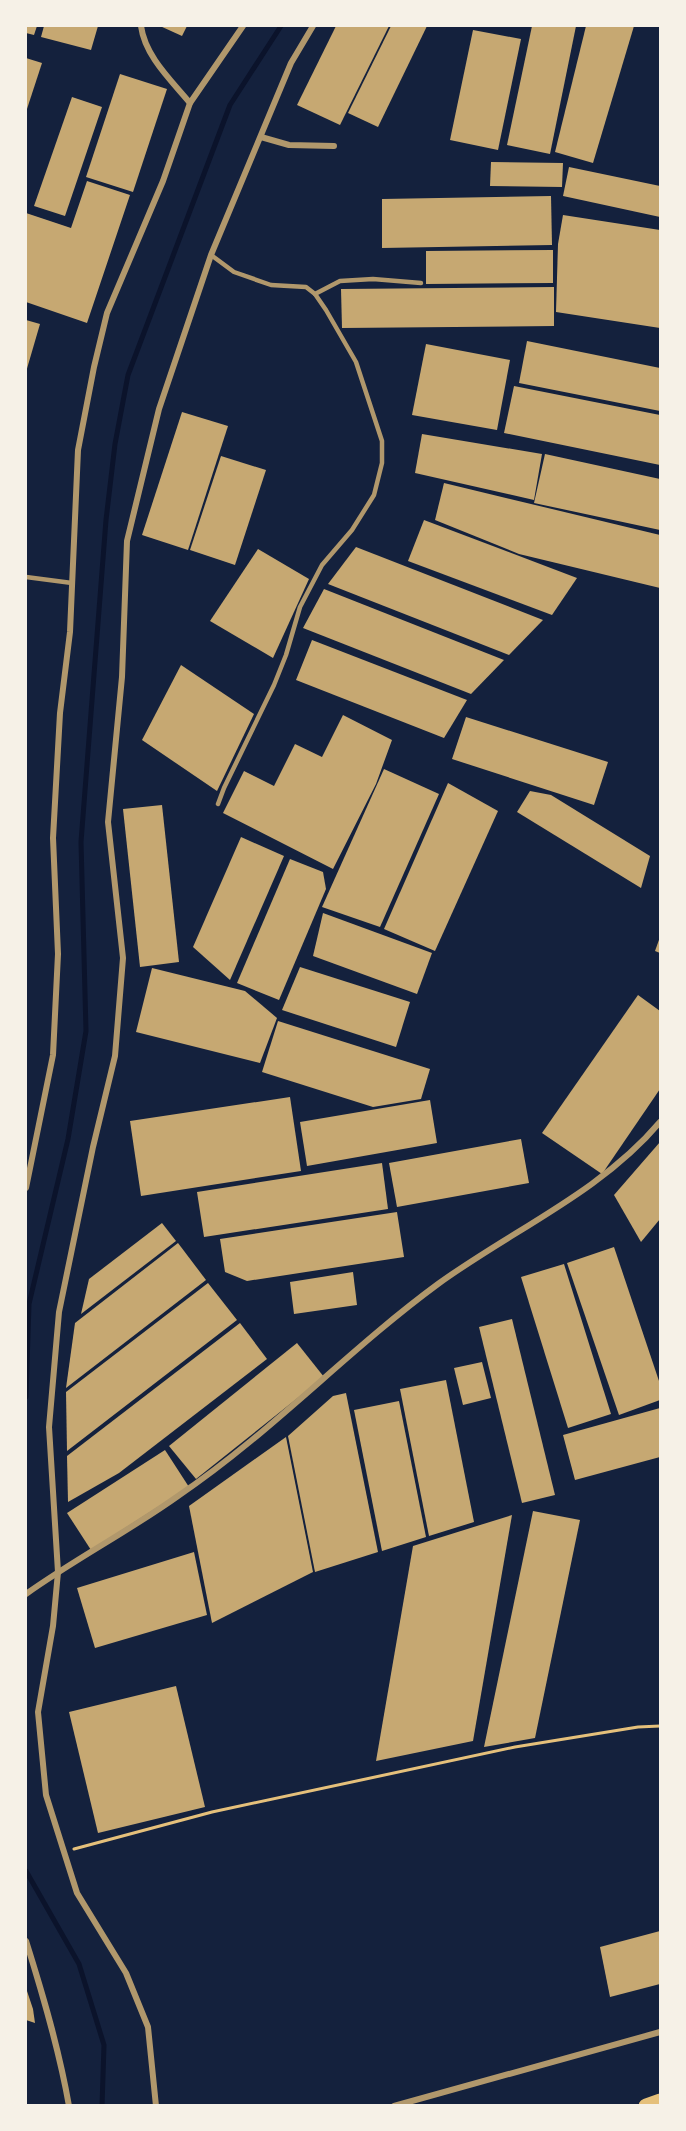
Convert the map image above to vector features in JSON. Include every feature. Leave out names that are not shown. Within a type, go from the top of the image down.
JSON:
[{"type":"highway","points":[[646,2106],[660,2101]]},
{"type":"street","points":[[141,26],[153,59],[190,103]]},
{"type":"street","points":[[26,1188],[53,1055],[58,954],[53,838],[60,713],[70,632],[78,450],[107,313],[163,181],[190,103],[243,26]]},
{"type":"street","points":[[156,2106],[148,2027],[126,1972],[77,1893],[46,1795],[38,1712],[53,1626],[58,1572],[49,1426],[59,1312],[115,1056],[123,958],[108,822],[122,677],[127,541],[159,409],[211,255],[291,63],[313,26]]},
{"type":"street","points":[[261,136],[289,145],[334,146]]},
{"type":"street","points":[[27,1593],[179,1496],[273,1423],[342,1360],[439,1284],[584,1191],[649,1135],[660,1122]]},
{"type":"street","points":[[26,1941],[46,2002],[69,2106]]},
{"type":"street","points":[[394,2106],[660,2032]]},
{"type":"lane","points":[[211,255],[234,273],[272,285],[306,286],[315,294],[356,362],[382,441],[382,463],[374,495],[352,530],[322,565],[300,608],[274,685],[218,804]]},
{"type":"lane","points":[[315,294],[340,281],[373,279],[421,283]]},
{"type":"lane","points":[[26,577],[72,583]]},
{"type":"path","points":[[64,1851],[212,1812],[514,1747],[638,1727],[660,1726]]},
{"type":"building","points":[[26,26],[37,26],[34,35],[26,33]]},
{"type":"building","points":[[44,26],[98,26],[91,50],[41,37]]},
{"type":"building","points":[[160,26],[187,26],[182,36]]},
{"type":"building","points":[[336,26],[389,26],[340,125],[297,105]]},
{"type":"building","points":[[391,26],[427,26],[378,127],[348,113]]},
{"type":"building","points":[[532,26],[576,26],[550,154],[507,145]]},
{"type":"building","points":[[586,26],[634,26],[593,163],[555,152]]},
{"type":"building","points":[[473,30],[521,39],[498,150],[450,140]]},
{"type":"building","points":[[26,58],[42,63],[26,112]]},
{"type":"building","points":[[120,74],[167,89],[133,192],[86,177]]},
{"type":"building","points":[[72,97],[102,107],[65,216],[34,206]]},
{"type":"building","points":[[491,162],[563,163],[562,187],[490,186]]},
{"type":"building","points":[[569,167],[660,186],[660,217],[563,196]]},
{"type":"building","points":[[87,181],[130,195],[87,323],[26,302],[26,213],[71,228]]},
{"type":"building","points":[[551,196],[552,245],[382,248],[382,199]]},
{"type":"building","points":[[563,215],[660,230],[660,328],[556,312],[558,244]]},
{"type":"building","points":[[553,250],[553,283],[426,284],[426,251]]},
{"type":"building","points":[[554,287],[554,326],[342,328],[341,289]]},
{"type":"building","points":[[26,320],[40,324],[26,372]]},
{"type":"building","points":[[527,341],[660,368],[660,411],[519,383]]},
{"type":"building","points":[[426,344],[510,360],[497,430],[412,415]]},
{"type":"building","points":[[514,386],[660,415],[660,465],[504,433]]},
{"type":"building","points":[[182,412],[228,426],[188,550],[142,535]]},
{"type":"building","points":[[422,434],[542,454],[534,500],[415,473]]},
{"type":"building","points":[[545,454],[660,479],[660,530],[534,503]]},
{"type":"building","points":[[221,456],[266,470],[235,565],[190,550]]},
{"type":"building","points":[[444,483],[660,535],[660,588],[519,554],[435,520]]},
{"type":"building","points":[[424,520],[577,578],[552,615],[408,561]]},
{"type":"building","points":[[356,547],[543,620],[509,655],[328,584]]},
{"type":"building","points":[[258,549],[309,579],[273,658],[210,621]]},
{"type":"building","points":[[324,589],[504,660],[471,694],[303,628]]},
{"type":"building","points":[[312,640],[467,700],[444,738],[296,680]]},
{"type":"building","points":[[181,665],[254,714],[217,791],[142,740]]},
{"type":"building","points":[[343,715],[392,740],[376,784],[333,869],[223,813],[244,771],[274,786],[295,744],[322,757]]},
{"type":"building","points":[[466,717],[608,762],[594,805],[452,759]]},
{"type":"building","points":[[384,769],[439,794],[380,927],[322,907]]},
{"type":"building","points":[[448,783],[498,811],[435,951],[384,929]]},
{"type":"building","points":[[530,791],[551,795],[650,856],[641,888],[517,812]]},
{"type":"building","points":[[162,805],[179,962],[140,967],[123,809]]},
{"type":"building","points":[[241,837],[284,856],[230,980],[193,947]]},
{"type":"building","points":[[290,859],[323,872],[326,889],[279,1000],[237,983]]},
{"type":"building","points":[[323,913],[432,953],[417,994],[313,956]]},
{"type":"building","points":[[660,937],[660,953],[655,951]]},
{"type":"building","points":[[300,967],[410,1002],[396,1047],[282,1010]]},
{"type":"building","points":[[152,968],[245,991],[277,1018],[260,1063],[136,1032]]},
{"type":"building","points":[[638,995],[660,1011],[660,1089],[602,1174],[542,1133]]},
{"type":"building","points":[[278,1021],[430,1069],[421,1099],[373,1107],[262,1072]]},
{"type":"building","points":[[290,1097],[301,1171],[141,1196],[130,1121]]},
{"type":"building","points":[[430,1100],[437,1143],[307,1166],[300,1122]]},
{"type":"building","points":[[521,1139],[529,1183],[397,1207],[389,1163]]},
{"type":"building","points":[[660,1142],[660,1219],[641,1242],[614,1195]]},
{"type":"building","points":[[382,1163],[388,1209],[204,1237],[197,1192]]},
{"type":"building","points":[[397,1212],[404,1257],[247,1281],[225,1272],[220,1239]]},
{"type":"building","points":[[162,1223],[176,1241],[81,1314],[89,1279]]},
{"type":"building","points":[[178,1243],[206,1280],[66,1388],[75,1323]]},
{"type":"building","points":[[614,1247],[660,1384],[660,1400],[619,1415],[567,1263]]},
{"type":"building","points":[[564,1264],[611,1414],[568,1428],[521,1277]]},
{"type":"building","points":[[353,1272],[357,1305],[294,1314],[290,1282]]},
{"type":"building","points":[[208,1283],[237,1320],[67,1451],[66,1392]]},
{"type":"building","points":[[512,1319],[555,1495],[522,1503],[479,1327]]},
{"type":"building","points":[[240,1323],[267,1359],[119,1473],[68,1502],[67,1456]]},
{"type":"building","points":[[297,1343],[324,1377],[196,1479],[169,1446]]},
{"type":"building","points":[[482,1362],[491,1398],[463,1405],[454,1368]]},
{"type":"building","points":[[446,1380],[474,1522],[429,1536],[400,1389]]},
{"type":"building","points":[[346,1393],[378,1552],[315,1572],[288,1436],[333,1396]]},
{"type":"building","points":[[399,1401],[426,1537],[382,1551],[354,1410]]},
{"type":"building","points":[[660,1408],[660,1457],[575,1480],[563,1435]]},
{"type":"building","points":[[286,1437],[313,1572],[212,1623],[189,1506]]},
{"type":"building","points":[[165,1450],[189,1487],[91,1550],[67,1513]]},
{"type":"building","points":[[533,1511],[580,1520],[535,1738],[484,1747]]},
{"type":"building","points":[[512,1515],[473,1741],[376,1761],[413,1546]]},
{"type":"building","points":[[194,1552],[207,1615],[95,1648],[77,1588]]},
{"type":"building","points":[[176,1686],[205,1807],[98,1833],[69,1712]]},
{"type":"building","points":[[660,1931],[660,1984],[610,1997],[600,1947]]},
{"type":"building","points":[[26,1988],[33,2009],[35,2023],[26,2020]]},
{"type":"waterway","points":[[26,1397],[29,1304],[68,1139],[86,1031],[81,842],[106,520],[115,444],[128,375],[230,105],[281,26]]},
{"type":"waterway","points":[[26,1871],[79,1964],[104,2045],[102,2106]]}]
